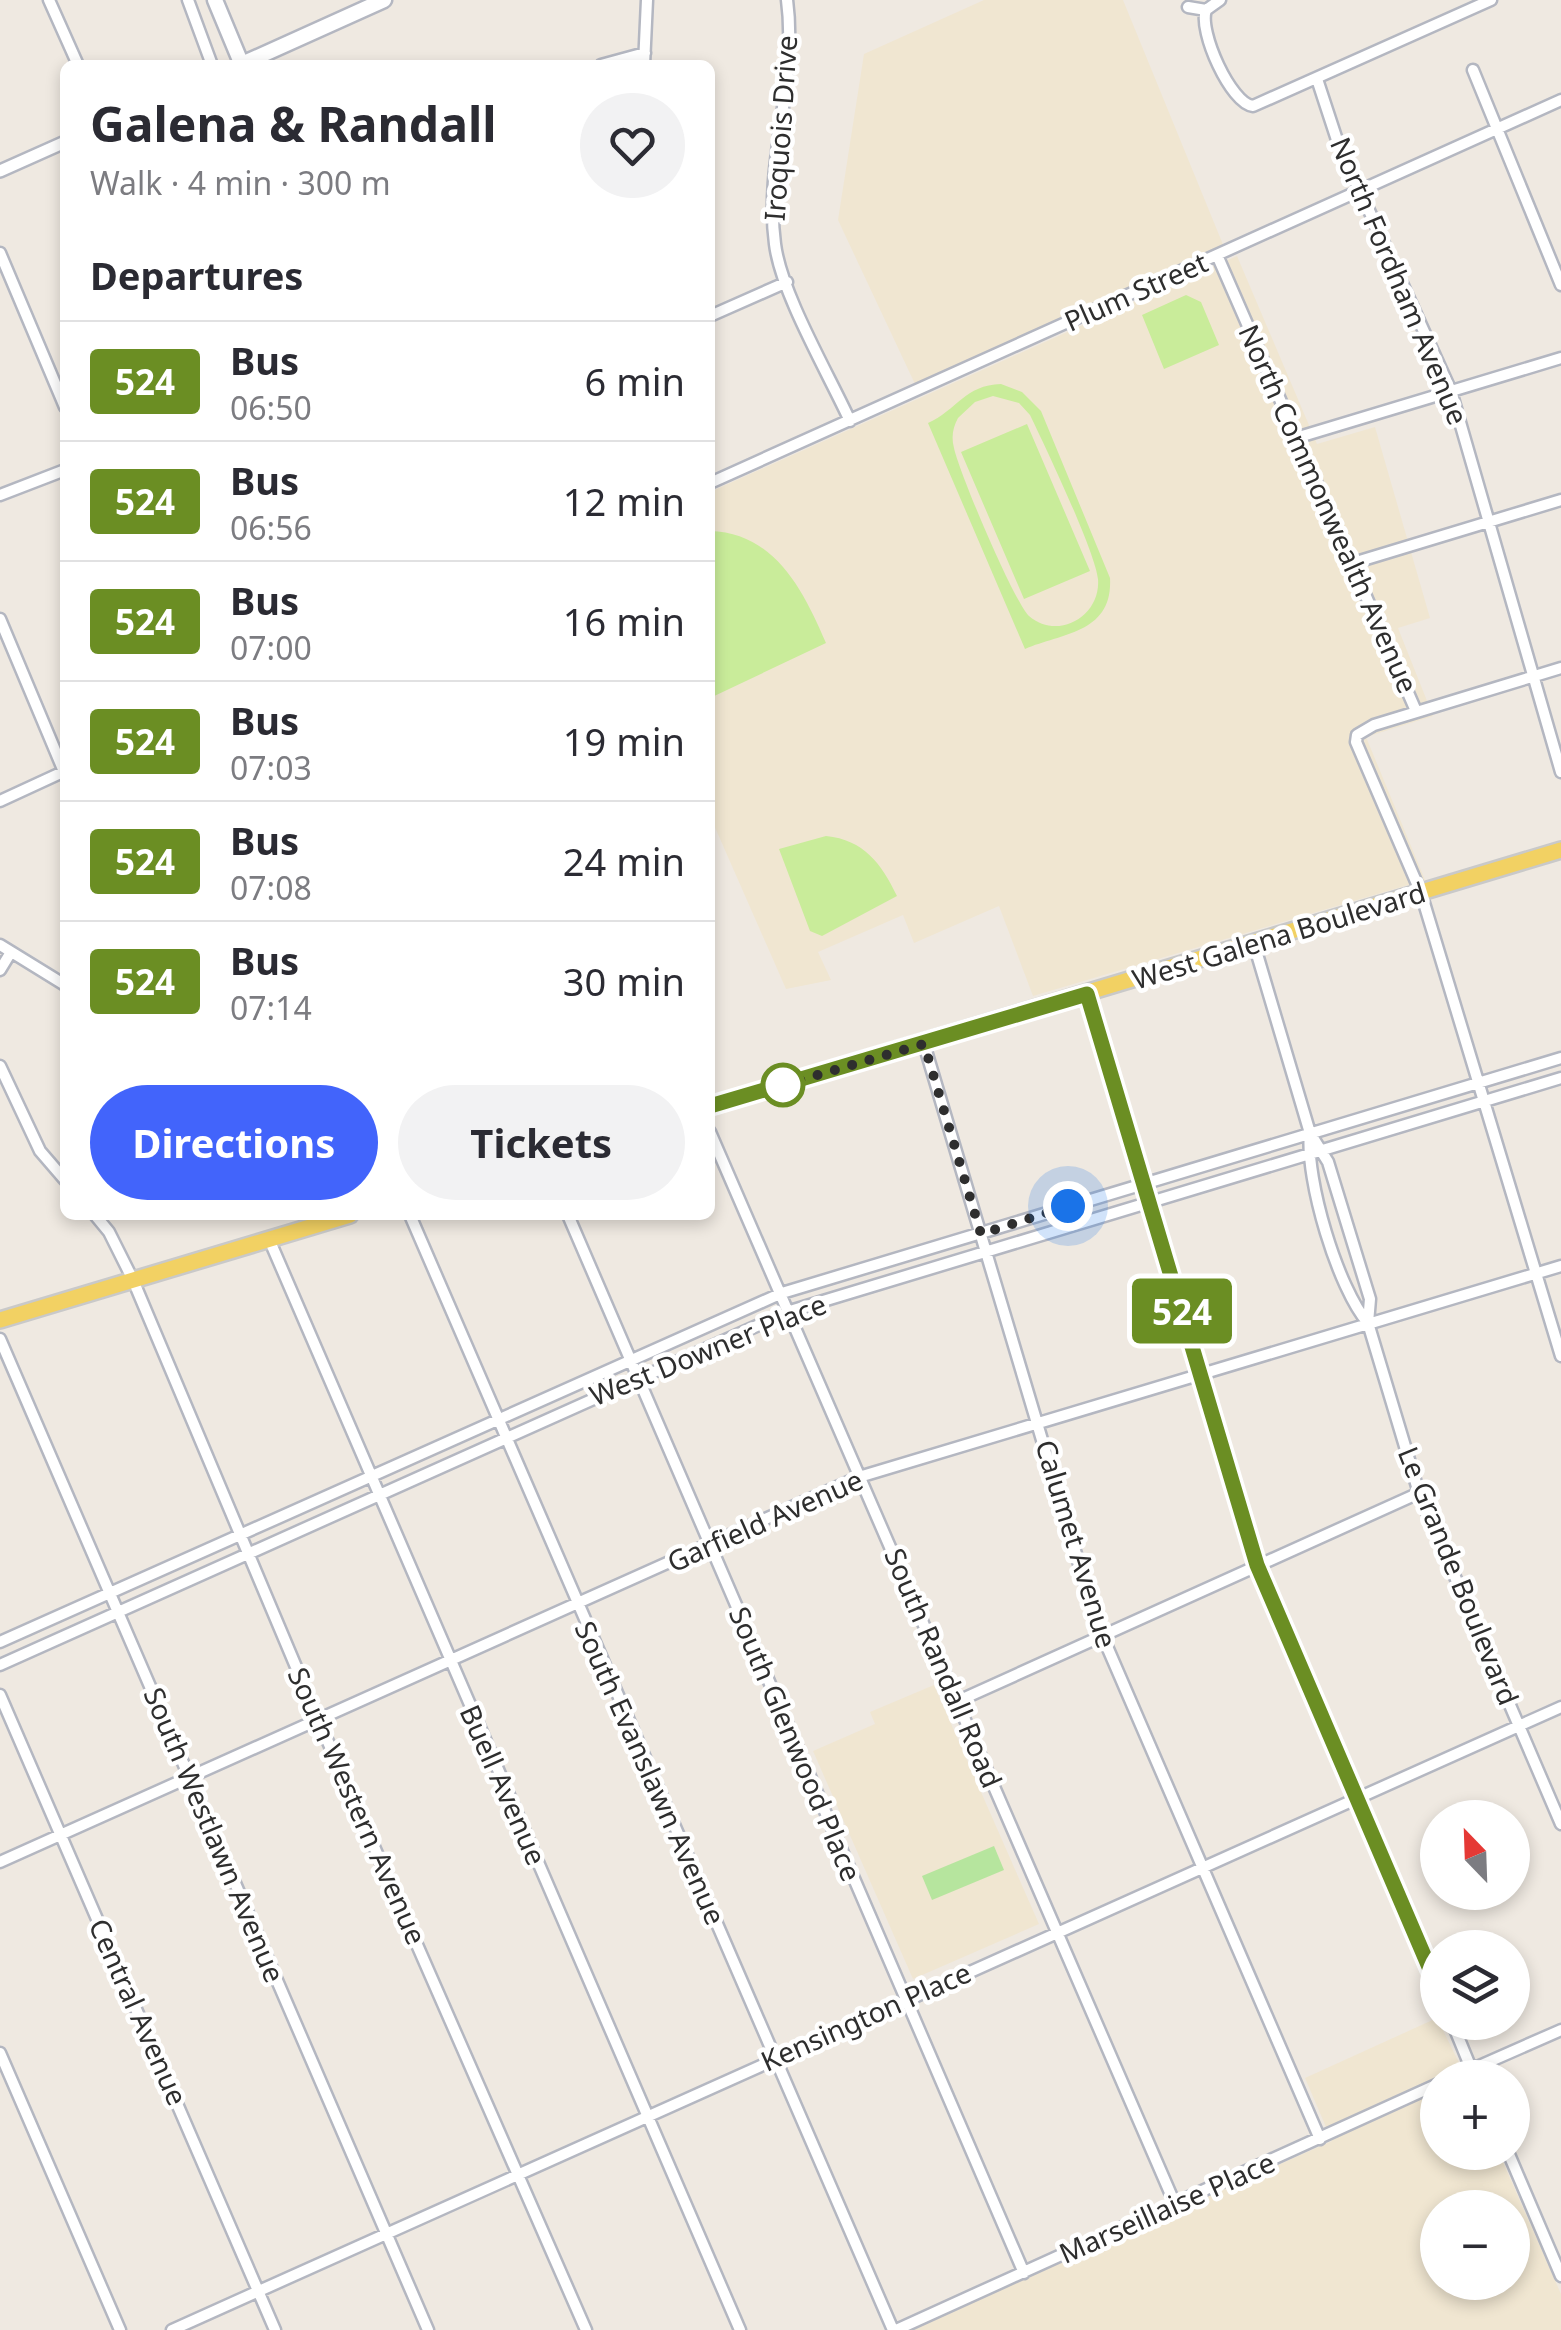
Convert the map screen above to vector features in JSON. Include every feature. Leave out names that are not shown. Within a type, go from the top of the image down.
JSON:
[{"type":"main road","points":[[215,0],[239,60]]},
{"type":"main road","points":[[252,60],[384,0]]},
{"type":"main road","name":"West Galena Boulevard","points":[[715,1105],[1561,850]]},
{"type":"main road","points":[[0,1320],[334,1220]]},
{"type":"street","points":[[50,0],[76,60]]},
{"type":"street","points":[[188,0],[210,60]]},
{"type":"street","points":[[645,59],[647,0]]},
{"type":"street","name":"Iroquois Drive","points":[[787,0],[788,52],[773,212],[775,247],[850,420]]},
{"type":"street","points":[[1188,7],[1206,10],[1220,0]]},
{"type":"street","points":[[1206,10],[1206,32],[1235,98],[1253,106],[1491,0]]},
{"type":"street","points":[[1472,70],[1561,285]]},
{"type":"street","name":"North Fordham Avenue","points":[[1317,78],[1360,191],[1451,391],[1561,772]]},
{"type":"street","name":"Plum Street","points":[[715,481],[1561,100]]},
{"type":"street","points":[[0,171],[60,144]]},
{"type":"street","points":[[0,254],[60,395]]},
{"type":"street","name":"North Commonwealth Avenue","points":[[1217,256],[1416,711],[1364,730],[1356,742],[1421,893]]},
{"type":"street","points":[[715,314],[787,282]]},
{"type":"street","points":[[1299,437],[1561,358]]},
{"type":"street","points":[[0,495],[60,472]]},
{"type":"street","points":[[1353,563],[1561,500]]},
{"type":"street","points":[[0,618],[60,761]]},
{"type":"street","points":[[1416,711],[1561,668]]},
{"type":"street","points":[[0,800],[60,775]]},
{"type":"street","points":[[1421,893],[1561,1356]]},
{"type":"street","name":"Le Grande Boulevard","points":[[1254,944],[1310,1133],[1321,1150],[1370,1299],[1368,1323],[1419,1493],[1561,1824]]},
{"type":"street","points":[[0,946],[60,981]]},
{"type":"street","points":[[0,970],[11,952]]},
{"type":"street","points":[[1087,994],[1257,1565],[1420,1946]]},
{"type":"street","name":"Calumet Avenue","points":[[924,1044],[1102,1636],[1320,2138]]},
{"type":"street","name":"West Downer Place","points":[[0,1642],[782,1293],[1561,1058]]},
{"type":"street","points":[[0,1066],[40,1151],[60,1174]]},
{"type":"street","name":"West Downer Place","points":[[0,1665],[505,1435],[790,1311],[1561,1078]]},
{"type":"street","name":"Le Grande Boulevard","points":[[1310,1133],[1308,1154],[1352,1304],[1368,1323]]},
{"type":"street","name":"South Randall Road","points":[[715,1143],[1175,2204]]},
{"type":"street","name":"South Western Avenue","points":[[99,1220],[133,1280],[318,1719],[586,2330]]},
{"type":"street","name":"South Evanslawn Avenue","points":[[412,1220],[894,2330]]},
{"type":"street","name":"South Glenwood Place","points":[[570,1220],[1024,2273]]},
{"type":"street","name":"Buell Avenue","points":[[269,1240],[448,1662],[740,2330]]},
{"type":"street","name":"Garfield Avenue","points":[[0,1862],[859,1477],[1561,1266]]},
{"type":"street","name":"South Westlawn Avenue","points":[[0,1339],[428,2330]]},
{"type":"street","points":[[958,1701],[1419,1493]]},
{"type":"street","name":"Central Avenue","points":[[0,1695],[275,2330]]},
{"type":"street","name":"Kensington Place","points":[[172,2330],[1561,1707]]},
{"type":"street","points":[[1500,2060],[1561,2030]]},
{"type":"street","points":[[0,2053],[120,2330]]},
{"type":"street","name":"Marseillaise Place","points":[[894,2330],[1420,2092]]},
{"type":"street","points":[[1516,2170],[1561,2276]]},
{"type":"shaded area","points":[[984,0],[1123,0],[1224,247],[915,384],[838,220],[864,54]]},
{"type":"shaded area","points":[[1237,256],[1317,444],[1375,427],[1430,618],[1398,628],[1433,716],[1366,737],[1425,880],[1033,996],[999,906],[914,943],[903,915],[818,952],[831,980],[786,989],[715,827],[715,490]]},
{"type":"shaded area","points":[[934,1685],[1039,1924],[913,1979],[813,1751],[875,1724],[870,1712]]},
{"type":"shaded area","points":[[1420,2026],[1420,2040],[1448,2040],[1458,2060],[1420,2060],[1420,2170],[1506,2170],[1515,2190],[1420,2190],[1420,2300],[1530,2300],[1530,2224],[1561,2294],[1561,2330],[906,2330],[1332,2141],[1305,2078]]},
{"type":"green space","points":[[1186,295],[1201,302],[1219,345],[1164,369],[1142,315]]},
{"type":"green space","points":[[1001,384],[1022,392],[1041,411],[1110,578],[1109,596],[1094,620],[1069,634],[1025,649],[928,423],[970,393]],"holes":[[[993,396],[1019,403],[1030,415],[1057,473],[1098,579],[1093,604],[1076,621],[1064,625],[1040,623],[1022,606],[976,508],[953,444],[958,418],[975,402]]]},
{"type":"green space","points":[[1027,424],[1090,571],[1024,599],[961,452]]},
{"type":"green space","points":[[715,532],[752,542],[784,568],[826,643],[715,696]]},
{"type":"green space","points":[[826,836],[851,842],[870,855],[897,896],[822,936],[810,931],[779,849]]},
{"type":"green space","points":[[994,1846],[1004,1870],[932,1900],[922,1876]]},
{"type":"bus line","name":"524","points":[[715,1105],[1087,994],[1257,1565],[1420,1946]]},
{"type":"route","points":[[783,1085],[924,1044],[981,1234],[1068,1206]]}]
